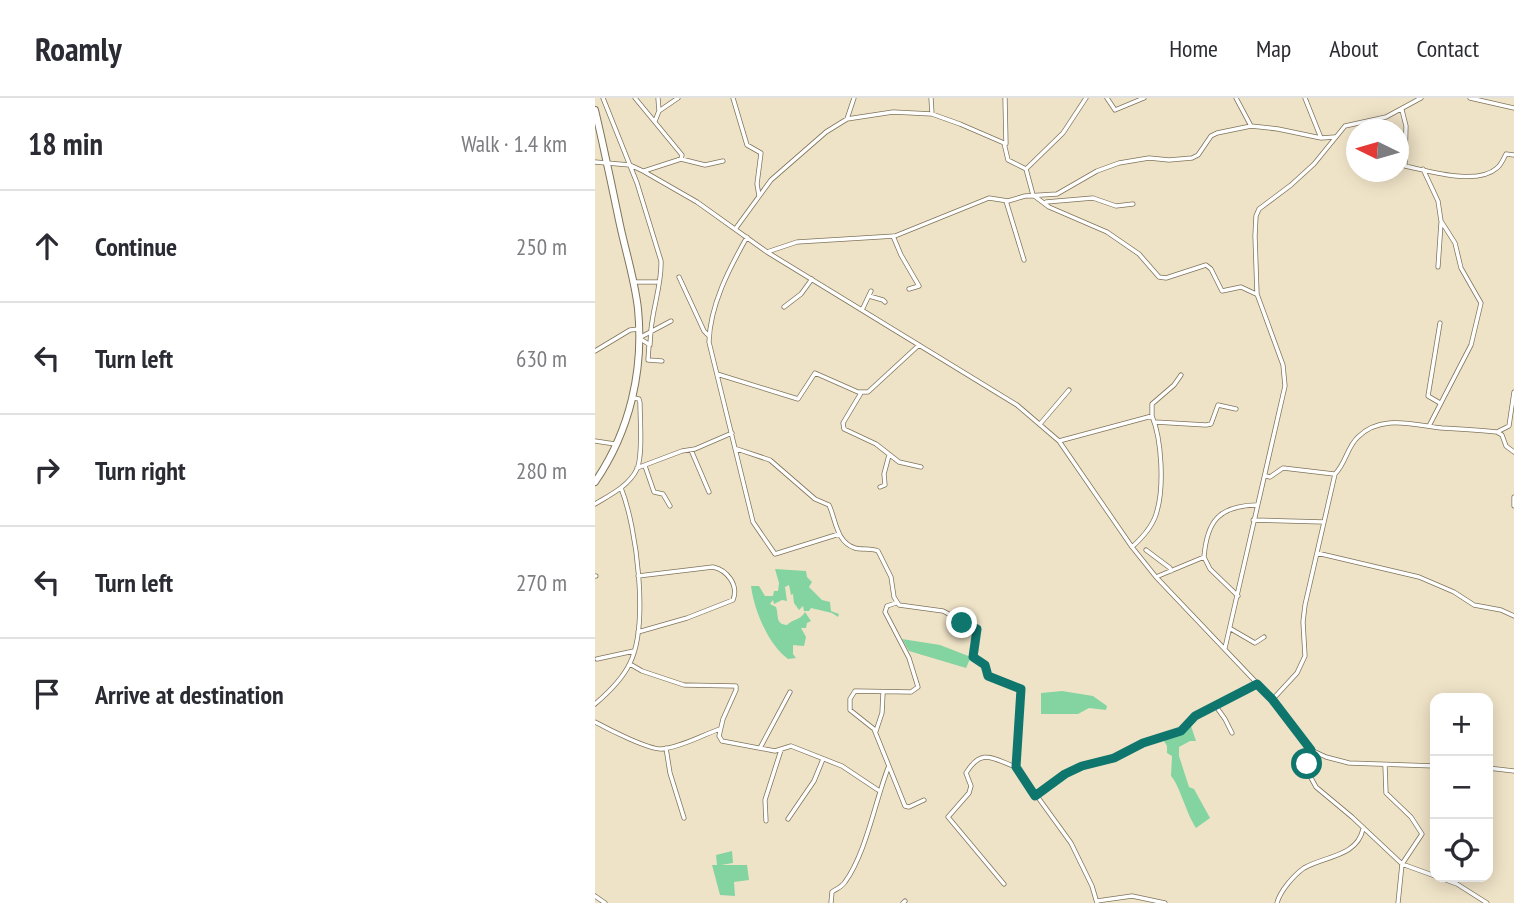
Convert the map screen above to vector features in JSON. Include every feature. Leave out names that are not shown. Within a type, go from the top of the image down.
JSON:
[{"type":"highway","points":[[595,110],[633,282],[639,328],[632,398],[617,444],[595,482]]},
{"type":"street","points":[[603,98],[630,165],[659,250],[661,270],[653,306],[648,360],[662,361]]},
{"type":"street","points":[[635,98],[681,154],[681,159]]},
{"type":"street","points":[[655,121],[659,111],[658,98]]},
{"type":"street","points":[[659,111],[678,98]]},
{"type":"street","points":[[733,98],[747,145],[761,153],[757,184],[759,198]]},
{"type":"street","points":[[847,119],[854,98]]},
{"type":"street","points":[[931,98],[932,114]]},
{"type":"street","points":[[1005,98],[1008,160],[1026,169],[1033,195],[1107,232],[1139,254],[1159,276],[1166,278],[1206,265],[1222,291],[1241,287],[1257,294]]},
{"type":"street","points":[[1026,169],[1067,128],[1075,111],[1086,98]]},
{"type":"street","points":[[1107,98],[1115,110],[1144,98]]},
{"type":"street","points":[[1236,98],[1251,126]]},
{"type":"street","points":[[1305,98],[1321,138]]},
{"type":"street","points":[[1225,648],[1285,386],[1285,375],[1257,294],[1256,216],[1259,209],[1291,185],[1324,154],[1339,131],[1351,123],[1376,120],[1402,110],[1421,98]]},
{"type":"street","points":[[1470,98],[1514,108]]},
{"type":"street","points":[[1402,110],[1407,144],[1404,165],[1449,176],[1472,176],[1490,173],[1497,169],[1505,156],[1513,153]]},
{"type":"street","points":[[736,228],[771,180],[826,132],[847,119],[893,112],[932,114],[983,133],[1006,146]]},
{"type":"street","points":[[767,252],[797,242],[893,236],[989,198],[1006,201],[1033,195],[1041,197],[1057,194],[1097,171],[1131,160],[1192,158],[1198,155],[1211,136],[1251,126],[1321,138],[1335,137]]},
{"type":"street","points":[[643,171],[681,159],[705,164],[723,161]]},
{"type":"street","points":[[595,162],[630,165],[643,171],[736,228],[767,252],[1017,405],[1041,424],[1059,441],[1132,547],[1272,699],[1311,750],[1349,763],[1430,766]]},
{"type":"street","points":[[1423,169],[1438,201],[1441,221],[1438,267]]},
{"type":"street","points":[[1044,202],[1093,198],[1116,206],[1133,204]]},
{"type":"street","points":[[1006,201],[1024,260]]},
{"type":"street","points":[[1429,426],[1471,345],[1481,303],[1461,268],[1453,238],[1441,221]]},
{"type":"street","points":[[893,236],[919,286],[909,289]]},
{"type":"street","points":[[747,237],[727,276],[713,315],[709,336],[753,522],[775,555],[839,534]]},
{"type":"street","points":[[679,277],[704,331],[709,336]]},
{"type":"street","points":[[784,307],[801,294],[812,279]]},
{"type":"street","points":[[633,282],[659,282]]},
{"type":"street","points":[[862,310],[870,293],[885,303]]},
{"type":"street","points":[[639,338],[671,321]]},
{"type":"street","points":[[1440,323],[1427,396],[1440,403]]},
{"type":"street","points":[[595,351],[630,330],[639,328]]},
{"type":"street","points":[[639,338],[649,345]]},
{"type":"street","points":[[919,345],[872,389],[861,393],[843,423],[844,429],[876,444],[899,462],[921,467]]},
{"type":"street","points":[[717,374],[799,399],[815,373],[861,393]]},
{"type":"street","points":[[1132,547],[1145,533],[1157,512],[1161,472],[1151,404],[1166,393],[1181,375]]},
{"type":"street","points":[[1041,424],[1069,390]]},
{"type":"street","points":[[1497,432],[1509,426],[1514,392]]},
{"type":"street","points":[[595,504],[621,488],[637,468],[641,430],[640,403],[639,399],[632,398]]},
{"type":"street","points":[[1155,422],[1206,425],[1211,424],[1218,405],[1237,409]]},
{"type":"street","points":[[1059,441],[1152,416]]},
{"type":"street","points":[[1272,699],[1297,673],[1305,656],[1305,604],[1335,474],[1342,467],[1355,440],[1368,429],[1397,422],[1497,432],[1502,435],[1506,446],[1514,452]]},
{"type":"street","points":[[637,468],[732,433]]},
{"type":"street","points":[[595,441],[617,444]]},
{"type":"street","points":[[737,449],[770,460],[815,499],[829,505],[839,534],[850,546],[878,551],[891,577],[896,603]]},
{"type":"street","points":[[691,450],[709,492]]},
{"type":"street","points":[[880,487],[885,485],[884,474],[889,454]]},
{"type":"street","points":[[645,466],[654,492],[664,494],[670,506]]},
{"type":"street","points":[[1266,476],[1270,477],[1283,468],[1335,474]]},
{"type":"street","points":[[595,704],[630,664],[638,632],[638,576],[634,530],[621,488]]},
{"type":"street","points":[[1514,497],[1514,506]]},
{"type":"street","points":[[1238,596],[1210,569],[1204,557],[1207,532],[1215,520],[1232,507],[1256,505]]},
{"type":"street","points":[[1253,520],[1324,522]]},
{"type":"street","points":[[1146,550],[1171,571]]},
{"type":"street","points":[[1317,553],[1419,577],[1454,592],[1473,605],[1501,610],[1514,616]]},
{"type":"street","points":[[1157,577],[1204,557]]},
{"type":"street","points":[[638,576],[712,567],[723,569],[731,579],[736,597],[687,618],[638,632]]},
{"type":"street","points":[[924,800],[909,807],[905,806],[876,733],[850,710],[849,704],[855,691],[916,691],[918,687],[909,658],[885,612],[887,606],[896,603],[904,607],[943,611],[975,628],[975,660],[985,665],[990,678],[1020,688],[1016,767],[1071,843],[1097,902],[1132,896],[1165,903]]},
{"type":"street","points":[[1231,629],[1255,643],[1263,637]]},
{"type":"street","points":[[597,659],[634,651]]},
{"type":"street","points":[[630,664],[642,671],[684,685],[736,686],[737,690],[719,736],[722,741],[781,750]]},
{"type":"street","points":[[1035,796],[1065,774],[1082,766],[1114,758],[1143,743],[1181,731],[1195,716],[1257,684]]},
{"type":"street","points":[[760,748],[790,692]]},
{"type":"street","points":[[876,733],[882,713],[883,693]]},
{"type":"street","points":[[1215,705],[1233,733]]},
{"type":"street","points":[[595,722],[646,746],[666,748],[721,729]]},
{"type":"street","points":[[766,821],[765,800],[781,750],[787,746],[842,766],[878,790]]},
{"type":"street","points":[[666,748],[670,773],[684,818]]},
{"type":"street","points":[[1311,750],[1307,764],[1316,787],[1402,864],[1457,884],[1487,903]]},
{"type":"street","points":[[1004,884],[948,817],[969,793],[971,786],[967,773],[978,758],[985,756],[1016,767]]},
{"type":"street","points":[[788,819],[814,780],[823,759]]},
{"type":"street","points":[[1385,764],[1386,793],[1411,817],[1422,834],[1402,864],[1398,903]]},
{"type":"street","points":[[831,903],[832,892],[845,883],[863,846],[878,790],[888,766]]},
{"type":"street","points":[[1493,769],[1514,771]]},
{"type":"street","points":[[1277,903],[1281,894],[1302,869],[1326,861],[1356,844],[1362,827]]},
{"type":"street","points":[[595,896],[605,903]]},
{"type":"green space","points":[[775,569],[806,571],[812,582],[809,587],[822,600],[830,602],[831,611],[839,614],[838,617],[811,608],[804,611],[803,606],[799,610],[789,585],[785,587],[787,601],[774,604],[773,600],[770,604],[776,607],[779,621],[787,625],[805,612],[811,621],[806,628],[801,628],[806,637],[804,646],[793,645],[796,658],[788,659],[774,645],[763,626],[753,595],[751,586],[759,586],[765,596],[773,596],[774,591],[778,591]]},
{"type":"green space","points":[[902,639],[940,645],[971,657],[966,668],[909,651]]},
{"type":"green space","points":[[1062,691],[1093,696],[1107,706],[1106,710],[1089,708],[1078,714],[1041,714],[1041,693]]},
{"type":"green space","points":[[1191,726],[1196,741],[1179,747],[1179,756],[1189,787],[1194,789],[1210,818],[1196,828],[1171,776],[1172,756],[1167,753],[1164,741]]},
{"type":"green space","points":[[732,851],[733,863],[721,865],[747,865],[749,880],[734,882],[735,896],[720,895],[712,865],[717,865],[716,855]]},
{"type":"route","points":[[962,623],[977,629],[973,657],[985,665],[988,676],[1021,689],[1016,767],[1035,796],[1065,774],[1082,766],[1114,758],[1143,743],[1181,731],[1195,716],[1257,684],[1272,699],[1311,750],[1307,764]]}]
